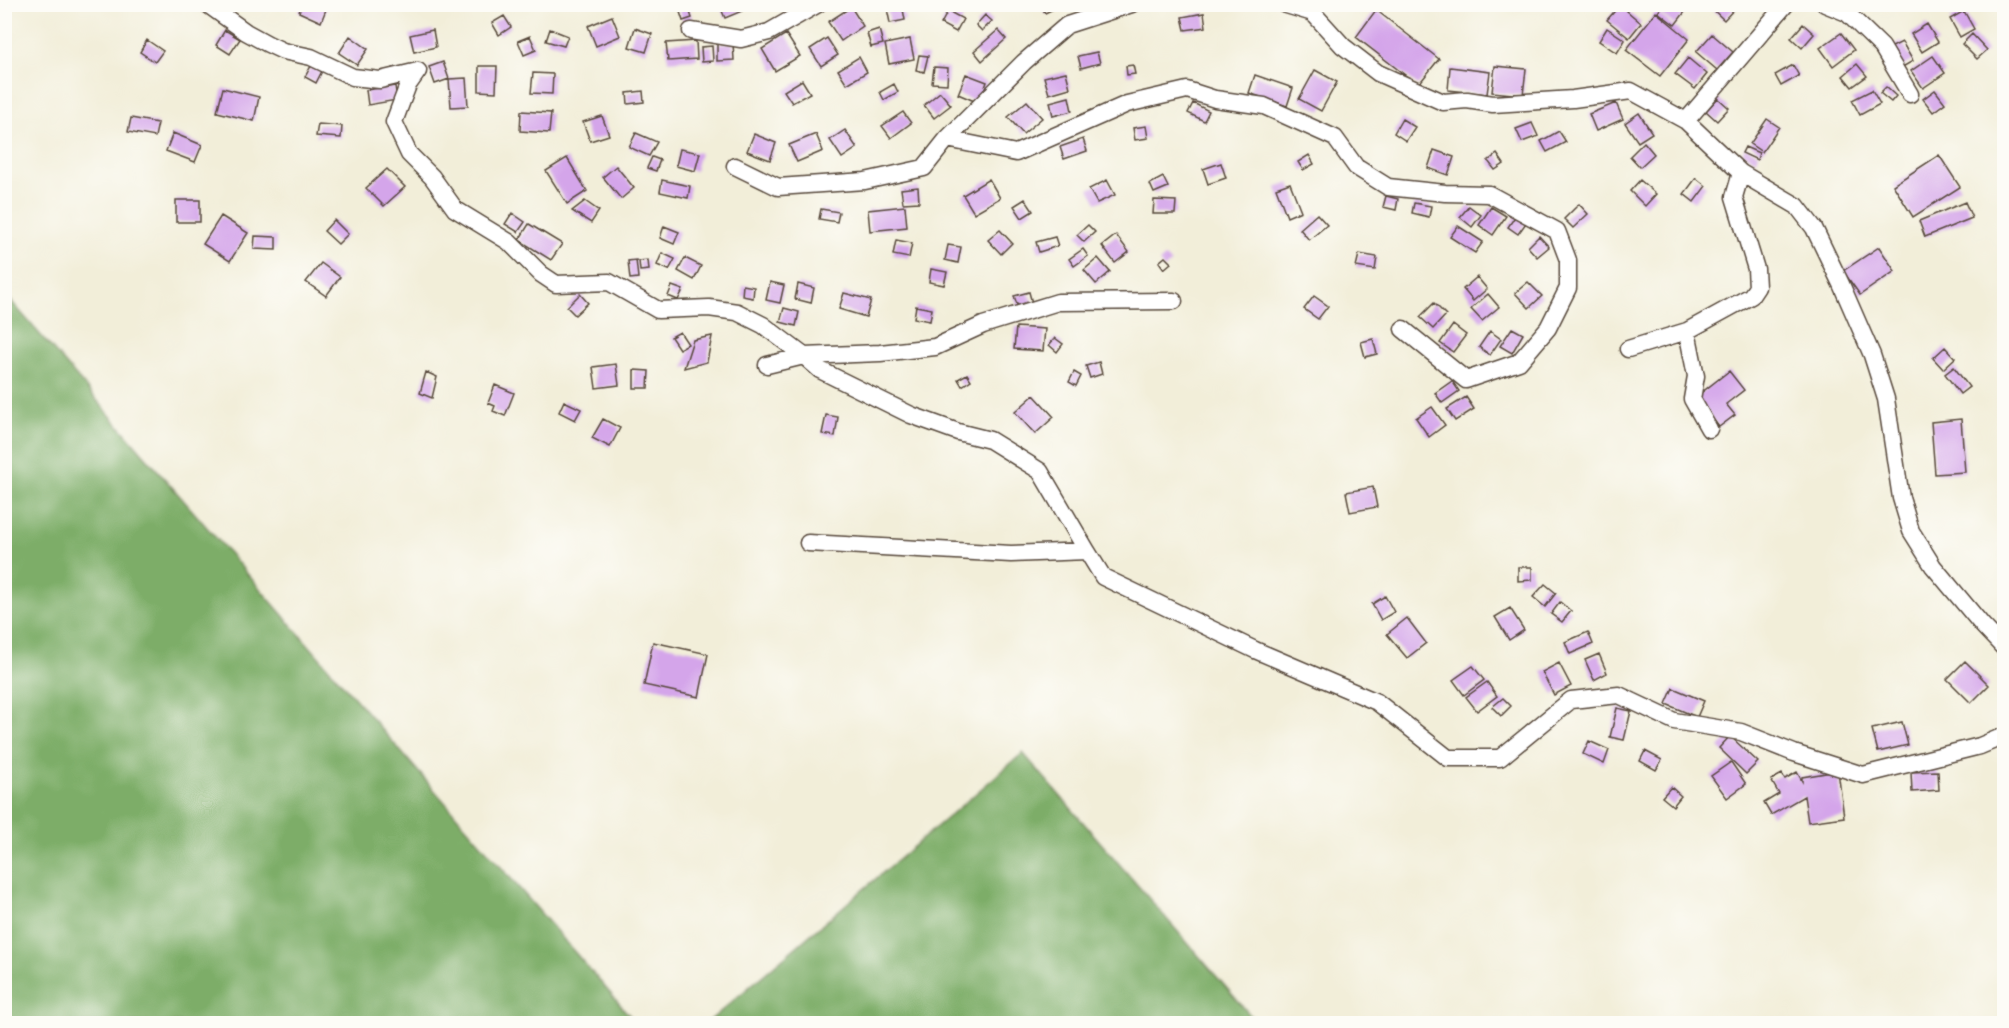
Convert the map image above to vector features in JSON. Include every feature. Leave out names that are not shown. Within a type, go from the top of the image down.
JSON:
[{"type":"street","points":[[207,4],[246,32],[268,44],[283,51],[311,57],[353,77],[380,80],[418,71],[408,85],[394,122],[409,154],[432,177],[454,209],[508,242],[541,274],[556,284],[609,282],[658,310],[709,308],[737,312],[763,326],[820,370],[901,410],[958,432],[990,440],[1040,471],[1104,577],[1255,650],[1377,702],[1449,758],[1500,758],[1571,700],[1619,696],[1674,721],[1741,732],[1794,753],[1863,775],[1980,746],[2004,736]]},
{"type":"street","points":[[691,31],[741,39],[769,32],[819,4]]},
{"type":"street","points":[[735,166],[778,186],[865,181],[924,168],[947,139],[1024,62],[1067,25],[1132,4]]},
{"type":"street","points":[[1283,4],[1313,13],[1343,46],[1378,73],[1443,102],[1467,100],[1492,104],[1573,99],[1631,91],[1686,121],[1741,173],[1797,206],[1814,228],[1872,355],[1886,399],[1901,498],[1911,531],[1933,566],[2004,648]]},
{"type":"street","points":[[1686,121],[1786,4]]},
{"type":"street","points":[[1825,4],[1847,13],[1882,47],[1910,94]]},
{"type":"street","points":[[947,139],[1016,153],[1127,104],[1187,90],[1215,99],[1264,106],[1335,138],[1356,167],[1388,187],[1445,193],[1489,194],[1557,231],[1568,260],[1568,288],[1548,328],[1519,362],[1466,380],[1403,329]]},
{"type":"street","points":[[1628,349],[1687,331],[1751,296],[1757,286],[1756,269],[1734,197],[1741,173]]},
{"type":"street","points":[[767,365],[804,356],[935,348],[983,325],[1058,302],[1174,301]]},
{"type":"street","points":[[1687,331],[1696,376],[1692,399],[1709,429]]},
{"type":"street","points":[[808,543],[1011,555],[1087,550]]},
{"type":"green space","points":[[5,294],[636,1023],[5,1023]]},
{"type":"green space","points":[[1023,753],[1257,1023],[707,1023]]},
{"type":"building","points":[[302,4],[320,4],[327,7],[321,22],[299,12]]},
{"type":"building","points":[[719,4],[738,4],[742,11],[725,18]]},
{"type":"building","points":[[886,4],[902,4],[905,20],[890,23]]},
{"type":"building","points":[[1040,4],[1064,4],[1045,13]]},
{"type":"building","points":[[1664,4],[1691,4],[1675,25],[1658,12]]},
{"type":"building","points":[[1710,4],[1739,4],[1724,20],[1709,6]]},
{"type":"building","points":[[1620,5],[1641,23],[1629,38],[1607,20]]},
{"type":"building","points":[[688,6],[692,18],[683,21],[679,9]]},
{"type":"building","points":[[851,7],[863,26],[841,41],[828,22]]},
{"type":"building","points":[[1376,10],[1439,59],[1418,85],[1356,37]]},
{"type":"building","points":[[948,11],[963,19],[956,32],[941,24]]},
{"type":"building","points":[[1964,11],[1974,29],[1960,37],[1950,19]]},
{"type":"building","points":[[1656,12],[1689,39],[1660,76],[1626,50]]},
{"type":"building","points":[[1204,13],[1206,27],[1185,30],[1182,17]]},
{"type":"building","points":[[985,15],[992,21],[982,31],[976,25]]},
{"type":"building","points":[[504,16],[511,27],[499,35],[492,23]]},
{"type":"building","points":[[612,16],[620,36],[596,46],[588,26]]},
{"type":"building","points":[[1803,24],[1814,34],[1802,48],[1791,38]]},
{"type":"building","points":[[1927,24],[1938,42],[1922,52],[1911,34]]},
{"type":"building","points":[[635,28],[652,34],[646,52],[629,47]]},
{"type":"building","points":[[1607,28],[1625,40],[1617,53],[1599,41]]},
{"type":"building","points":[[550,29],[568,36],[564,46],[546,41]]},
{"type":"building","points":[[879,29],[883,44],[871,47],[867,33]]},
{"type":"building","points":[[225,30],[240,39],[230,54],[216,45]]},
{"type":"building","points":[[433,30],[436,47],[414,52],[410,35]]},
{"type":"building","points":[[998,30],[1006,39],[982,61],[974,51]]},
{"type":"building","points":[[1841,33],[1854,50],[1833,66],[1820,48]]},
{"type":"building","points":[[786,34],[800,56],[775,71],[762,49]]},
{"type":"building","points":[[1712,34],[1733,52],[1717,70],[1696,52]]},
{"type":"building","points":[[1972,34],[1987,50],[1977,59],[1962,44]]},
{"type":"building","points":[[350,36],[368,49],[357,65],[339,53]]},
{"type":"building","points":[[530,36],[536,50],[524,55],[518,41]]},
{"type":"building","points":[[827,38],[838,55],[821,66],[810,49]]},
{"type":"building","points":[[910,39],[914,59],[889,64],[885,44]]},
{"type":"building","points":[[147,40],[163,51],[155,62],[140,52]]},
{"type":"building","points":[[696,41],[697,59],[668,61],[666,43]]},
{"type":"building","points":[[1902,42],[1913,61],[1899,69],[1888,49]]},
{"type":"building","points":[[733,43],[734,60],[717,61],[717,44]]},
{"type":"building","points":[[712,46],[713,61],[702,62],[701,47]]},
{"type":"building","points":[[1097,52],[1100,63],[1081,68],[1078,56]]},
{"type":"building","points":[[919,55],[928,56],[924,72],[916,70]]},
{"type":"building","points":[[1933,56],[1945,73],[1923,88],[1911,71]]},
{"type":"building","points":[[859,57],[867,72],[847,84],[838,70]]},
{"type":"building","points":[[1688,58],[1707,74],[1695,89],[1675,74]]},
{"type":"building","points":[[443,62],[449,79],[435,84],[429,67]]},
{"type":"building","points":[[1857,64],[1867,76],[1852,87],[1843,76]]},
{"type":"building","points":[[1133,65],[1135,74],[1127,75],[1126,66]]},
{"type":"building","points":[[1793,65],[1799,76],[1781,86],[1775,75]]},
{"type":"building","points":[[311,66],[322,71],[316,83],[305,77]]},
{"type":"building","points":[[479,66],[497,66],[496,92],[479,91]]},
{"type":"building","points":[[1495,66],[1526,69],[1523,95],[1492,92]]},
{"type":"building","points":[[934,67],[948,68],[947,84],[932,83]]},
{"type":"building","points":[[1450,67],[1490,72],[1487,94],[1448,90]]},
{"type":"building","points":[[1315,70],[1337,82],[1321,111],[1299,99]]},
{"type":"building","points":[[1066,72],[1070,88],[1049,94],[1044,77]]},
{"type":"building","points":[[533,73],[553,74],[552,94],[531,93]]},
{"type":"building","points":[[966,74],[987,82],[979,103],[958,94]]},
{"type":"building","points":[[1255,75],[1293,88],[1287,106],[1249,93]]},
{"type":"building","points":[[466,78],[468,106],[451,107],[449,79]]},
{"type":"building","points":[[802,80],[810,93],[792,103],[784,91]]},
{"type":"building","points":[[894,84],[898,92],[884,100],[880,92]]},
{"type":"building","points":[[395,86],[397,100],[368,105],[366,90]]},
{"type":"building","points":[[1886,87],[1896,96],[1891,102],[1880,93]]},
{"type":"building","points":[[223,88],[259,97],[254,121],[217,112]]},
{"type":"building","points":[[1872,90],[1880,104],[1860,115],[1852,100]]},
{"type":"building","points":[[1935,90],[1945,103],[1933,112],[1923,99]]},
{"type":"building","points":[[643,91],[644,102],[628,104],[627,93]]},
{"type":"building","points":[[940,92],[951,105],[934,118],[924,105]]},
{"type":"building","points":[[1069,97],[1072,111],[1053,116],[1050,102]]},
{"type":"building","points":[[1718,98],[1729,108],[1717,121],[1706,111]]},
{"type":"building","points":[[1027,101],[1042,118],[1023,134],[1008,117]]},
{"type":"building","points":[[1193,103],[1209,111],[1204,121],[1188,113]]},
{"type":"building","points":[[1616,103],[1623,119],[1596,131],[1589,114]]},
{"type":"building","points":[[521,111],[551,113],[549,133],[520,131]]},
{"type":"building","points":[[903,112],[911,123],[891,138],[882,126]]},
{"type":"building","points":[[1639,113],[1652,133],[1638,142],[1625,123]]},
{"type":"building","points":[[602,116],[609,135],[590,141],[583,122]]},
{"type":"building","points":[[131,118],[158,123],[155,137],[128,132]]},
{"type":"building","points":[[1402,119],[1415,127],[1406,141],[1394,133]]},
{"type":"building","points":[[1767,119],[1779,127],[1762,152],[1750,144]]},
{"type":"building","points":[[1532,123],[1538,136],[1522,142],[1516,129]]},
{"type":"building","points":[[318,124],[342,126],[341,138],[316,136]]},
{"type":"building","points":[[1146,126],[1148,138],[1135,140],[1133,128]]},
{"type":"building","points":[[845,130],[857,148],[842,158],[830,140]]},
{"type":"building","points":[[1559,131],[1566,142],[1547,152],[1541,141]]},
{"type":"building","points":[[173,133],[202,145],[195,162],[166,151]]},
{"type":"building","points":[[636,133],[657,142],[649,156],[629,147]]},
{"type":"building","points":[[754,134],[776,143],[770,160],[747,151]]},
{"type":"building","points":[[816,134],[823,151],[797,162],[789,145]]},
{"type":"building","points":[[1083,139],[1087,151],[1064,159],[1060,147]]},
{"type":"building","points":[[1644,142],[1654,154],[1640,167],[1630,156]]},
{"type":"building","points":[[1745,147],[1759,153],[1757,160],[1742,153]]},
{"type":"building","points":[[680,149],[700,153],[695,171],[676,166]]},
{"type":"building","points":[[1434,150],[1454,157],[1448,175],[1428,168]]},
{"type":"building","points":[[1497,154],[1504,164],[1495,170],[1488,161]]},
{"type":"building","points":[[1309,155],[1314,164],[1303,170],[1298,162]]},
{"type":"building","points":[[1939,155],[1960,187],[1913,217],[1893,185]]},
{"type":"building","points":[[652,157],[660,160],[656,171],[647,168]]},
{"type":"building","points":[[567,158],[587,191],[567,204],[546,171]]},
{"type":"building","points":[[1221,163],[1226,178],[1208,184],[1203,169]]},
{"type":"building","points":[[616,166],[634,188],[621,199],[603,177]]},
{"type":"building","points":[[387,169],[405,187],[384,206],[366,188]]},
{"type":"building","points":[[1163,177],[1168,187],[1154,193],[1150,184]]},
{"type":"building","points":[[1696,178],[1706,186],[1694,202],[1684,194]]},
{"type":"building","points":[[989,179],[1000,198],[974,213],[963,195]]},
{"type":"building","points":[[662,180],[690,186],[688,198],[660,192]]},
{"type":"building","points":[[1107,180],[1115,195],[1097,203],[1089,189]]},
{"type":"building","points":[[1640,180],[1656,194],[1645,206],[1630,191]]},
{"type":"building","points":[[1290,183],[1301,211],[1287,217],[1276,188]]},
{"type":"building","points":[[918,187],[919,202],[903,203],[901,189]]},
{"type":"building","points":[[1386,196],[1398,199],[1396,210],[1383,207]]},
{"type":"building","points":[[1025,199],[1033,211],[1022,218],[1014,206]]},
{"type":"building","points":[[176,200],[200,200],[200,222],[176,222]]},
{"type":"building","points":[[1154,200],[1176,201],[1175,214],[1153,214]]},
{"type":"building","points":[[585,201],[599,211],[591,223],[572,211]]},
{"type":"building","points":[[1965,202],[1972,218],[1925,237],[1919,221]]},
{"type":"building","points":[[1414,203],[1431,206],[1429,217],[1412,213]]},
{"type":"building","points":[[1579,204],[1588,214],[1573,228],[1564,219]]},
{"type":"building","points":[[905,206],[907,227],[870,231],[868,210]]},
{"type":"building","points":[[1469,206],[1481,215],[1472,227],[1460,217]]},
{"type":"building","points":[[1491,207],[1506,216],[1493,235],[1479,225]]},
{"type":"building","points":[[821,209],[839,212],[837,222],[819,219]]},
{"type":"building","points":[[512,213],[525,222],[518,232],[505,224]]},
{"type":"building","points":[[1317,214],[1327,225],[1309,240],[1300,229]]},
{"type":"building","points":[[1516,215],[1526,223],[1518,234],[1508,227]]},
{"type":"building","points":[[221,216],[248,233],[230,261],[203,244]]},
{"type":"building","points":[[334,220],[348,234],[338,244],[324,231]]},
{"type":"building","points":[[529,224],[562,244],[551,260],[519,240]]},
{"type":"building","points":[[1088,225],[1095,232],[1084,242],[1077,235]]},
{"type":"building","points":[[664,226],[679,232],[674,244],[660,238]]},
{"type":"building","points":[[1458,226],[1483,242],[1475,253],[1450,237]]},
{"type":"building","points":[[1000,230],[1012,243],[1001,254],[988,240]]},
{"type":"building","points":[[1116,235],[1129,252],[1115,263],[1102,246]]},
{"type":"building","points":[[255,236],[276,237],[276,250],[254,249]]},
{"type":"building","points":[[1539,236],[1549,247],[1537,257],[1528,247]]},
{"type":"building","points":[[1055,237],[1058,246],[1039,252],[1036,242]]},
{"type":"building","points":[[896,240],[912,243],[909,258],[893,255]]},
{"type":"building","points":[[948,245],[961,247],[958,263],[945,260]]},
{"type":"building","points":[[1879,247],[1895,271],[1860,295],[1843,271]]},
{"type":"building","points":[[1083,249],[1088,256],[1074,266],[1069,259]]},
{"type":"building","points":[[662,253],[675,259],[669,270],[657,265]]},
{"type":"building","points":[[1359,254],[1377,257],[1375,270],[1356,267]]},
{"type":"building","points":[[1165,257],[1171,263],[1164,269],[1159,262]]},
{"type":"building","points":[[685,258],[701,266],[694,280],[678,271]]},
{"type":"building","points":[[1098,258],[1110,272],[1096,284],[1084,270]]},
{"type":"building","points":[[636,260],[638,278],[630,279],[628,261]]},
{"type":"building","points":[[648,260],[649,270],[640,271],[639,261]]},
{"type":"building","points":[[321,263],[340,277],[326,296],[306,282]]},
{"type":"building","points":[[931,269],[947,272],[944,285],[929,282]]},
{"type":"building","points":[[1477,277],[1487,289],[1473,301],[1463,289]]},
{"type":"building","points":[[770,282],[784,285],[780,303],[766,300]]},
{"type":"building","points":[[1528,282],[1542,296],[1529,308],[1515,293]]},
{"type":"building","points":[[798,284],[814,288],[811,303],[795,299]]},
{"type":"building","points":[[743,285],[754,287],[753,298],[742,296]]},
{"type":"building","points":[[672,286],[683,290],[678,300],[668,296]]},
{"type":"building","points":[[1029,292],[1032,303],[1018,307],[1014,296]]},
{"type":"building","points":[[844,293],[871,300],[866,317],[839,309]]},
{"type":"building","points":[[580,294],[588,303],[575,315],[567,307]]},
{"type":"building","points":[[1488,294],[1499,307],[1482,321],[1471,309]]},
{"type":"building","points":[[1314,296],[1328,306],[1318,319],[1304,309]]},
{"type":"building","points":[[1434,303],[1446,315],[1433,329],[1420,317]]},
{"type":"building","points":[[916,306],[932,309],[930,321],[914,318]]},
{"type":"building","points":[[784,308],[799,312],[796,326],[780,322]]},
{"type":"building","points":[[1453,325],[1466,335],[1453,352],[1440,343]]},
{"type":"building","points":[[1016,327],[1045,329],[1043,351],[1014,349]]},
{"type":"building","points":[[1512,328],[1523,334],[1512,353],[1500,346]]},
{"type":"building","points":[[1490,331],[1501,339],[1490,355],[1479,347]]},
{"type":"building","points":[[680,332],[688,344],[679,349],[671,337]]},
{"type":"building","points":[[712,336],[707,362],[684,368],[693,340]]},
{"type":"building","points":[[1055,338],[1063,344],[1057,352],[1049,345]]},
{"type":"building","points":[[1373,339],[1377,354],[1365,357],[1361,342]]},
{"type":"building","points":[[1945,347],[1955,358],[1943,369],[1933,358]]},
{"type":"building","points":[[1099,362],[1102,374],[1090,378],[1086,366]]},
{"type":"building","points":[[616,364],[619,385],[596,388],[593,367]]},
{"type":"building","points":[[1954,367],[1969,387],[1960,394],[1945,374]]},
{"type":"building","points":[[634,370],[649,371],[648,388],[634,388]]},
{"type":"building","points":[[1729,371],[1744,390],[1726,404],[1735,415],[1719,427],[1696,397]]},
{"type":"building","points":[[426,372],[437,377],[432,398],[420,393]]},
{"type":"building","points":[[1074,372],[1081,376],[1076,386],[1069,382]]},
{"type":"building","points":[[967,374],[971,380],[962,386],[958,379]]},
{"type":"building","points":[[1452,381],[1459,391],[1442,403],[1435,393]]},
{"type":"building","points":[[495,385],[514,393],[505,416],[493,411],[495,406],[488,403]]},
{"type":"building","points":[[1034,395],[1054,417],[1035,434],[1015,412]]},
{"type":"building","points":[[1466,397],[1474,409],[1455,421],[1447,409]]},
{"type":"building","points":[[564,401],[581,409],[575,420],[559,412]]},
{"type":"building","points":[[1432,407],[1445,425],[1429,437],[1416,418]]},
{"type":"building","points":[[826,415],[838,417],[835,436],[822,434]]},
{"type":"building","points":[[603,419],[620,428],[610,447],[592,438]]},
{"type":"building","points":[[1961,419],[1965,472],[1935,474],[1931,422]]},
{"type":"building","points":[[1373,487],[1377,507],[1350,512],[1346,492]]},
{"type":"building","points":[[1518,567],[1532,567],[1532,580],[1518,581]]},
{"type":"building","points":[[1545,584],[1556,593],[1545,607],[1533,597]]},
{"type":"building","points":[[1385,596],[1394,612],[1381,620],[1372,604]]},
{"type":"building","points":[[1560,602],[1571,611],[1562,622],[1551,614]]},
{"type":"building","points":[[1510,608],[1524,630],[1509,640],[1495,617]]},
{"type":"building","points":[[1407,618],[1426,643],[1407,658],[1387,634]]},
{"type":"building","points":[[1588,632],[1593,644],[1570,654],[1565,642]]},
{"type":"building","points":[[653,642],[708,654],[699,697],[644,685]]},
{"type":"building","points":[[1599,654],[1607,673],[1594,680],[1585,660]]},
{"type":"building","points":[[1965,661],[1989,685],[1971,703],[1947,679]]},
{"type":"building","points":[[1559,663],[1571,686],[1554,695],[1542,672]]},
{"type":"building","points":[[1473,666],[1484,680],[1464,695],[1453,680]]},
{"type":"building","points":[[1487,682],[1497,696],[1477,711],[1466,697]]},
{"type":"building","points":[[1673,688],[1704,701],[1697,717],[1666,704]]},
{"type":"building","points":[[1503,698],[1511,706],[1501,716],[1492,707]]},
{"type":"building","points":[[1617,708],[1631,711],[1624,740],[1610,737]]},
{"type":"building","points":[[1902,722],[1908,745],[1878,752],[1872,729]]},
{"type":"building","points":[[1730,736],[1758,762],[1746,774],[1719,748]]},
{"type":"building","points":[[1589,741],[1609,750],[1604,764],[1583,754]]},
{"type":"building","points":[[1645,751],[1662,760],[1656,770],[1640,761]]},
{"type":"building","points":[[1731,762],[1746,784],[1727,798],[1711,776]]},
{"type":"building","points":[[1838,771],[1844,817],[1808,822],[1804,796],[1771,815],[1764,803],[1779,794],[1771,780],[1782,774],[1785,779],[1797,772],[1802,781],[1802,777]]},
{"type":"building","points":[[1938,771],[1939,790],[1912,792],[1911,772]]},
{"type":"building","points":[[1671,787],[1681,796],[1673,806],[1662,797]]}]
